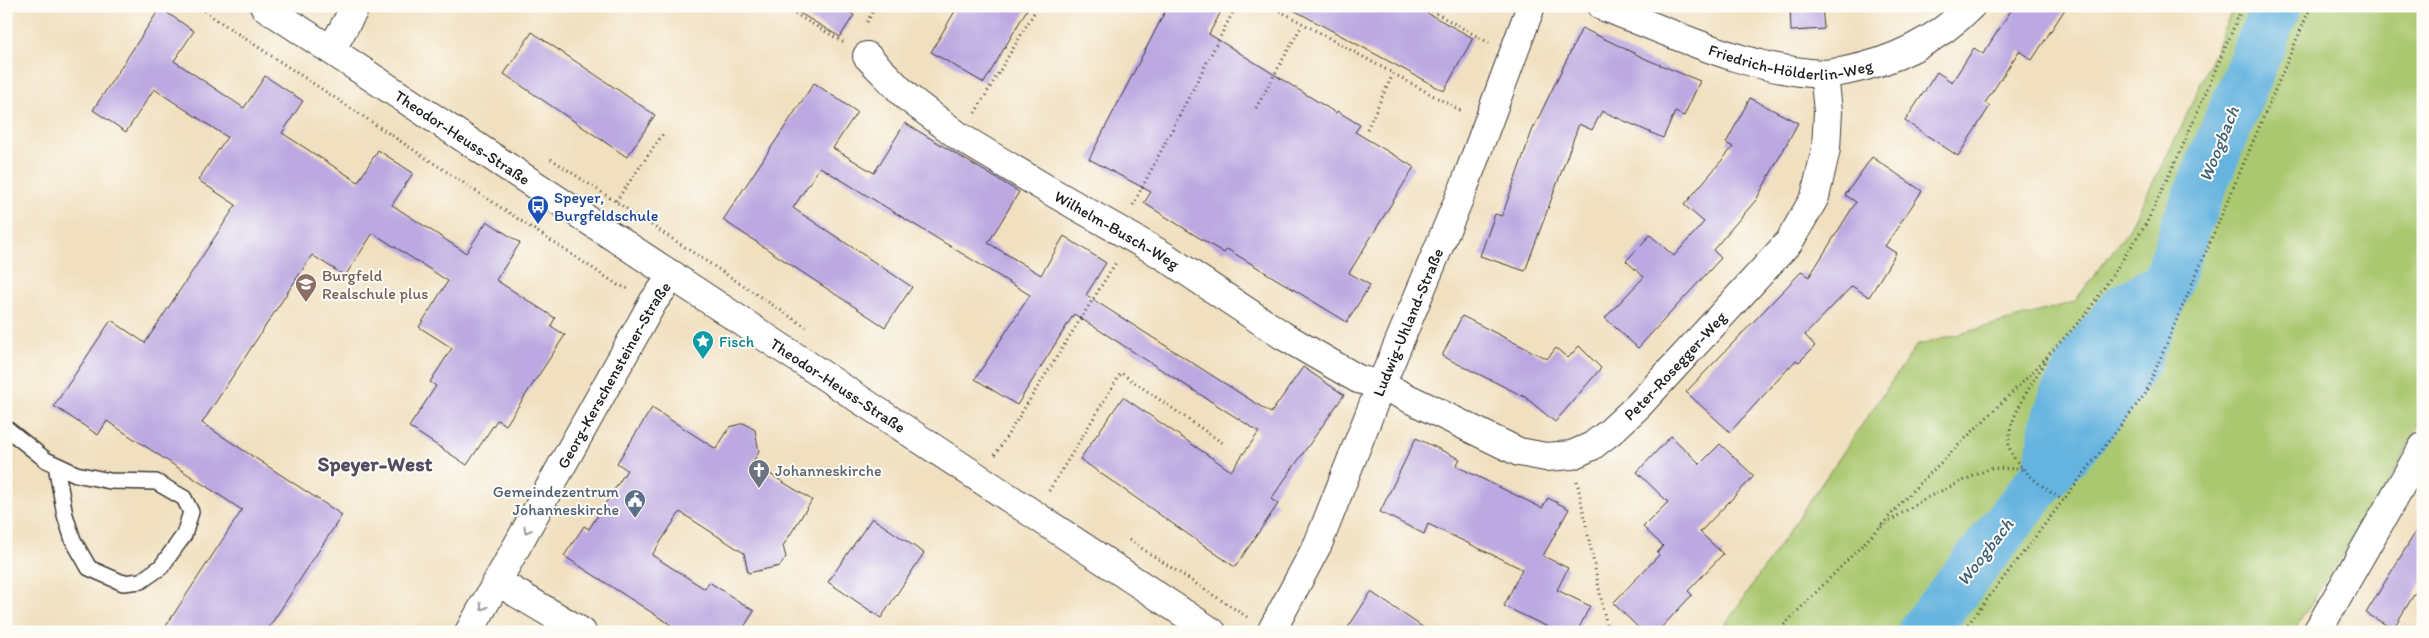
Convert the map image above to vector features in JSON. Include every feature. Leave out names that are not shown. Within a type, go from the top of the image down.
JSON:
[{"type":"street","name":"Theodor-Heuss-Straße","points":[[264,6],[1212,632]]},
{"type":"street","points":[[331,50],[356,6]]},
{"type":"street","name":"Ludwig-Uhland-Straße","points":[[1271,632],[1318,544],[1488,125],[1531,6]]},
{"type":"street","name":"Friedrich-Hölderlin-Weg","points":[[1602,6],[1711,48],[1778,69],[1824,74],[1861,68],[1910,50],[1955,22],[1972,6]]},
{"type":"street","name":"Wilhelm-Busch-Weg","points":[[867,56],[907,97],[960,137],[1164,256],[1282,335],[1358,379],[1381,385]]},
{"type":"street","name":"Peter-Rosegger-Weg","points":[[1381,385],[1519,452],[1546,457],[1572,455],[1592,446],[1638,406],[1790,242],[1814,197],[1826,149],[1828,112],[1824,74]]},
{"type":"street","name":"Georg-Kerschensteiner-Straße","points":[[469,632],[653,302],[673,276]]},
{"type":"street","points":[[2318,632],[2414,486],[2423,447]]},
{"type":"street","points":[[498,582],[582,632]]},
{"type":"lane","points":[[6,428],[46,460],[76,474],[110,481],[156,482],[184,498],[191,512],[184,535],[161,567],[141,581],[124,583],[89,568],[73,540],[65,514],[56,465]]},
{"type":"path","points":[[196,6],[618,285],[636,292]]},
{"type":"path","points":[[782,6],[867,56]]},
{"type":"path","points":[[867,22],[876,6]]},
{"type":"path","points":[[960,137],[1038,6]]},
{"type":"path","points":[[980,478],[1128,235],[1135,198],[1236,6]]},
{"type":"path","points":[[1271,6],[1302,25],[1488,125]]},
{"type":"path","points":[[1423,6],[1514,56]]},
{"type":"path","points":[[1777,632],[1878,529],[1914,489],[2051,352],[2093,305],[2146,224],[2180,152],[2243,6]]},
{"type":"path","points":[[1962,632],[2145,394],[2311,6]]},
{"type":"path","points":[[1256,108],[1302,25]]},
{"type":"path","points":[[1367,130],[1393,74]]},
{"type":"path","points":[[598,227],[662,134]]},
{"type":"path","points":[[2051,352],[2013,421],[2009,445],[2013,456],[2023,469],[2063,500]]},
{"type":"path","points":[[1035,514],[1121,373],[1224,444]]},
{"type":"path","points":[[1572,455],[1608,632]]},
{"type":"path","points":[[1878,529],[1924,499],[1991,468],[2023,469]]},
{"type":"green space","points":[[2234,6],[2423,6],[2423,416],[2394,473],[2293,632],[1720,632],[1916,346],[2074,302],[2128,231],[2181,128]]},
{"type":"sand","points":[[2108,309],[2122,310],[2075,376],[2060,411],[2050,453],[2038,449],[2033,429],[2047,385],[2073,344],[2093,318]]},
{"type":"building","points":[[788,6],[839,6],[854,15],[840,37]]},
{"type":"building","points":[[958,6],[1029,6],[984,83],[931,52]]},
{"type":"building","points":[[1168,6],[1224,6],[1209,34],[1336,113],[1337,111],[1360,125],[1355,132],[1414,167],[1349,273],[1370,285],[1347,322],[1227,249],[1224,253],[1193,234],[1144,203],[1151,192],[1089,159]]},
{"type":"building","points":[[1286,6],[1414,6],[1473,38],[1444,91]]},
{"type":"building","points":[[1790,6],[1822,6],[1824,29],[1791,31]]},
{"type":"building","points":[[2014,6],[2067,6],[2032,60],[2019,51],[1985,103],[1990,106],[1958,156],[1905,121],[1937,72],[1952,82],[1974,48],[1983,54]]},
{"type":"building","points":[[160,8],[194,31],[174,61],[244,108],[265,76],[303,101],[282,133],[358,182],[378,150],[413,173],[392,205],[466,253],[487,221],[520,243],[496,280],[555,318],[551,326],[565,335],[506,425],[497,420],[467,465],[409,427],[436,386],[430,382],[452,348],[419,327],[448,281],[373,233],[345,276],[312,255],[202,423],[342,515],[266,632],[162,632],[242,510],[107,421],[98,435],[54,406],[111,320],[145,343],[236,205],[198,180],[227,137],[154,89],[126,132],[93,110]]},
{"type":"building","points":[[1582,28],[1648,60],[1700,81],[1684,116],[1675,112],[1663,138],[1602,111],[1592,130],[1579,124],[1525,271],[1480,256],[1495,214],[1502,216],[1532,131]]},
{"type":"building","points":[[532,32],[655,115],[627,157],[504,74]]},
{"type":"building","points":[[814,83],[857,112],[833,148],[874,173],[905,123],[1019,192],[988,243],[1041,275],[1064,236],[1106,263],[1086,295],[1271,413],[1303,367],[1344,395],[1271,499],[1278,504],[1235,567],[1080,459],[1123,397],[1231,471],[1259,432],[1074,314],[1017,405],[975,379],[1030,295],[820,167],[793,208],[912,287],[885,327],[723,220]]},
{"type":"building","points":[[1750,98],[1798,123],[1756,200],[1713,250],[1721,258],[1638,348],[1605,318],[1644,277],[1626,261],[1650,235],[1674,256],[1704,222],[1684,205],[1733,147],[1726,143]]},
{"type":"building","points":[[1872,157],[1922,191],[1885,246],[1896,253],[1869,297],[1852,286],[1805,335],[1815,346],[1799,362],[1796,360],[1730,432],[1686,392],[1802,271],[1809,277],[1856,202],[1845,195]]},
{"type":"building","points":[[1462,316],[1547,359],[1556,348],[1568,358],[1579,346],[1601,368],[1555,422],[1525,397],[1442,356]]},
{"type":"building","name":"Gemeindezentrum Johanneskirche","points":[[652,408],[716,449],[730,427],[744,423],[755,430],[759,452],[752,463],[812,500],[783,546],[786,557],[780,566],[748,573],[744,553],[680,512],[652,555],[705,589],[709,582],[754,611],[741,632],[682,632],[564,556],[584,526],[589,529],[627,470],[617,463]]},
{"type":"building","points":[[1671,436],[1700,464],[1720,444],[1754,476],[1700,532],[1723,554],[1688,591],[1692,595],[1657,632],[1643,632],[1613,603],[1659,555],[1657,553],[1663,546],[1643,527],[1668,502],[1637,472]]},
{"type":"building","points":[[1416,438],[1460,459],[1456,466],[1542,508],[1548,498],[1569,509],[1543,556],[1568,568],[1557,590],[1590,606],[1577,632],[1558,632],[1504,606],[1522,569],[1428,524],[1424,534],[1380,512]]},
{"type":"building","points":[[872,518],[924,553],[881,618],[828,582]]},
{"type":"building","points":[[2423,520],[2423,580],[2393,629],[2366,613]]},
{"type":"building","points":[[1371,592],[1430,632],[1345,632]]},
{"type":"waterway","name":"Woogbach","points":[[1922,632],[2049,471],[2076,443],[2134,363],[2167,284],[2186,225],[2276,6]]},
{"type":"waterway","name":"Woogbach","points":[[2049,471],[2054,428],[2064,397],[2086,356],[2122,310],[2167,284]]},
{"type":"place","name":"Speyer, Burgfeldschule","points":[[538,225]]},
{"type":"place","name":"Burgfeld Realschule plus","points":[[306,303]]},
{"type":"place","name":"Fisch","points":[[703,360]]},
{"type":"place","name":"Johanneskirche","points":[[759,489]]},
{"type":"place","name":"Gemeindezentrum Johanneskirche","points":[[635,519]]},
{"type":"district","name":"Speyer-West","points":[[375,464]]}]
